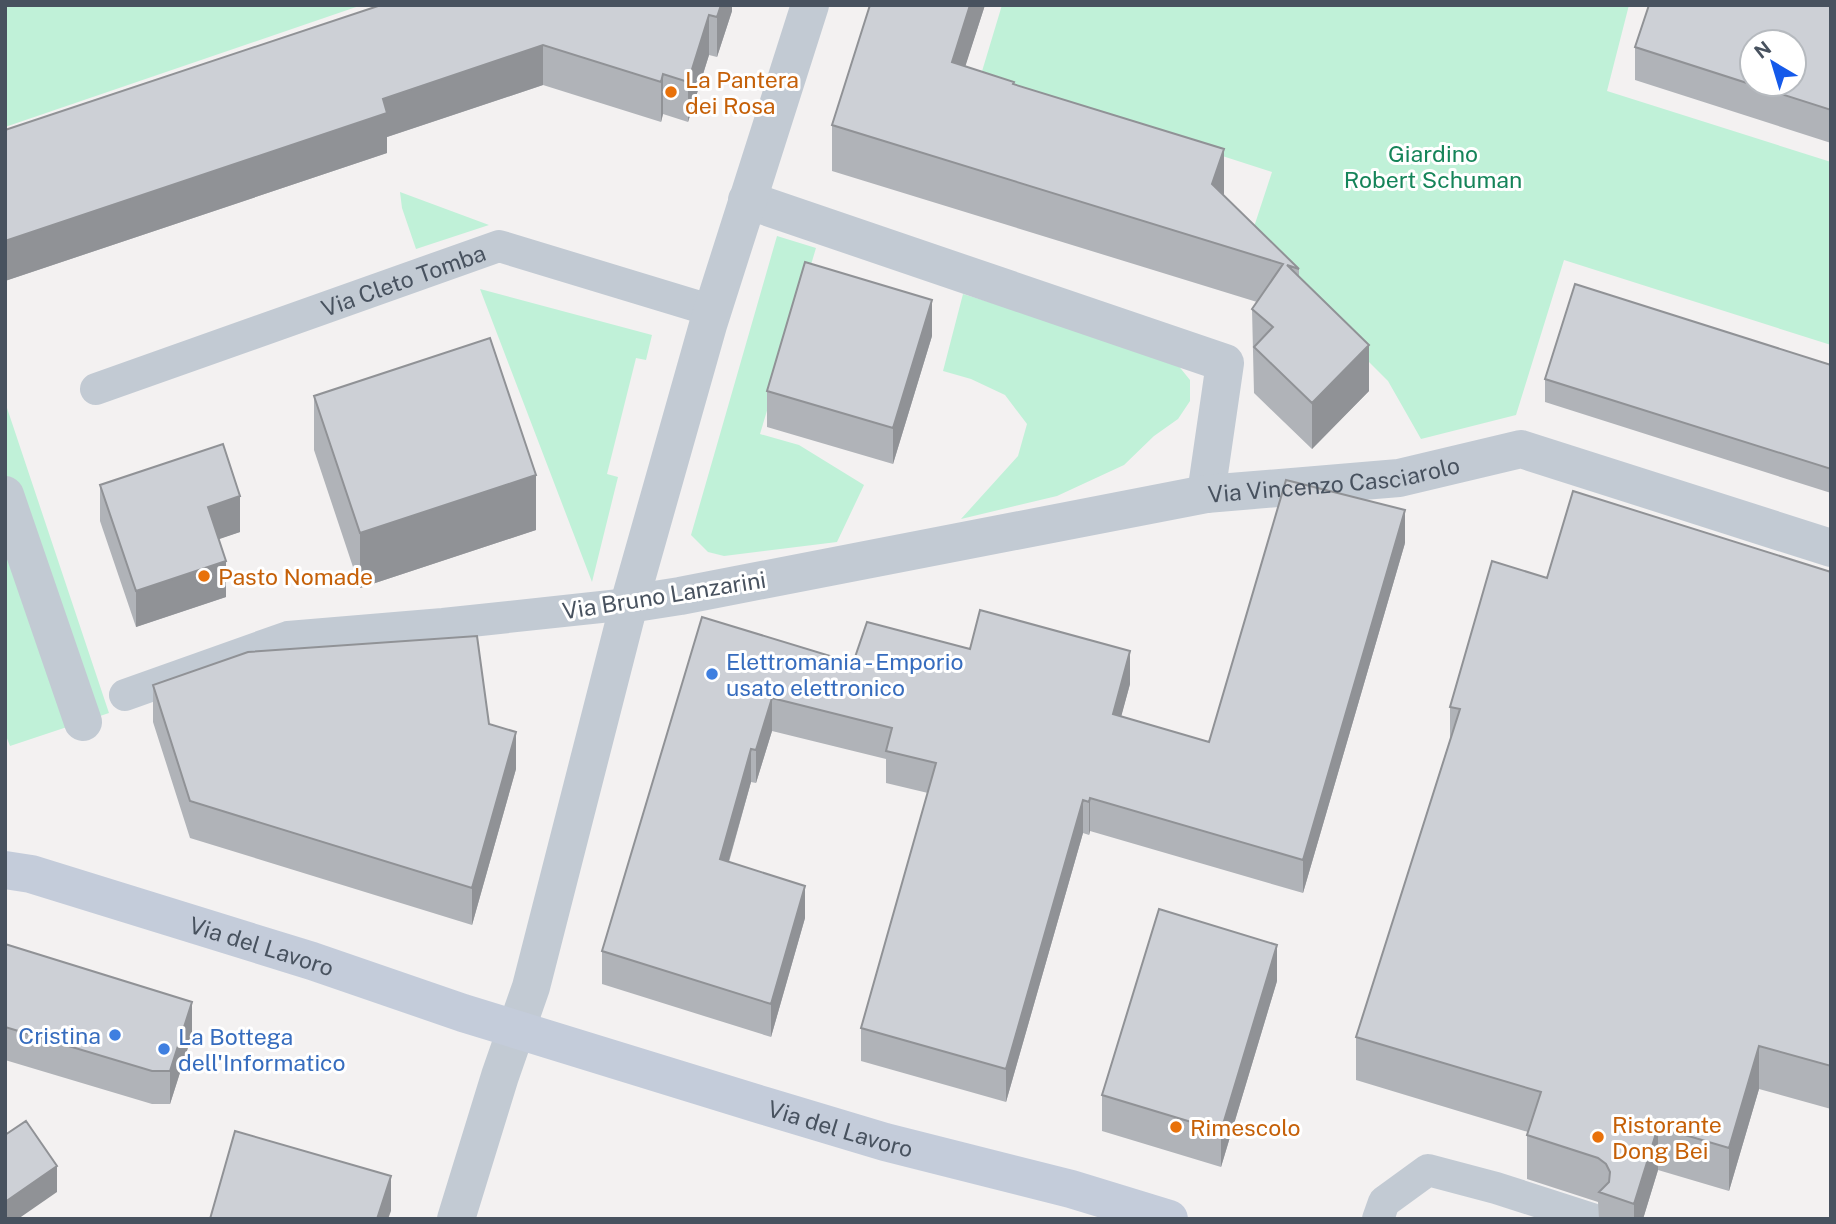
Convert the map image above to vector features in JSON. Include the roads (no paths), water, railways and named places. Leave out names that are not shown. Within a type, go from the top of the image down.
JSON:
[{"type":"street","points":[[456,1219],[538,961],[629,604],[713,311],[810,5]]},
{"type":"street","name":"Via Vincenzo Casciarolo","points":[[747,200],[1225,363],[1206,494],[1399,478],[1521,449],[1831,548]]},
{"type":"street","name":"Via Bruno Lanzarini","points":[[629,604],[1206,494]]},
{"type":"street","points":[[5,495],[83,722]]},
{"type":"street","name":"Via del Lavoro","points":[[5,870],[31,874],[312,961],[463,1013],[885,1142],[1071,1189],[1169,1219]]},
{"type":"lane","name":"Via Cleto Tomba","points":[[96,389],[499,246],[713,311]]},
{"type":"lane","name":"Via Bruno Lanzarini","points":[[125,695],[288,637],[629,604]]},
{"type":"lane","points":[[1378,1219],[1384,1202],[1427,1170],[1496,1188],[1592,1219]]},
{"type":"place","name":"La Pantera dei Rosa","points":[[671,92]]},
{"type":"place","name":"Pasto Nomade","points":[[204,576]]},
{"type":"place","name":"Elettromania - Emporio usato elettronico","points":[[712,674]]},
{"type":"place","name":"Cristina","points":[[115,1035]]},
{"type":"place","name":"La Bottega dell'Informatico","points":[[164,1049]]},
{"type":"place","name":"Rimescolo","points":[[1176,1127]]},
{"type":"place","name":"Ristorante Dong Bei","points":[[1598,1137]]},
{"type":"park label","name":"Giardino Robert Schuman","points":[[1433,166]]}]
